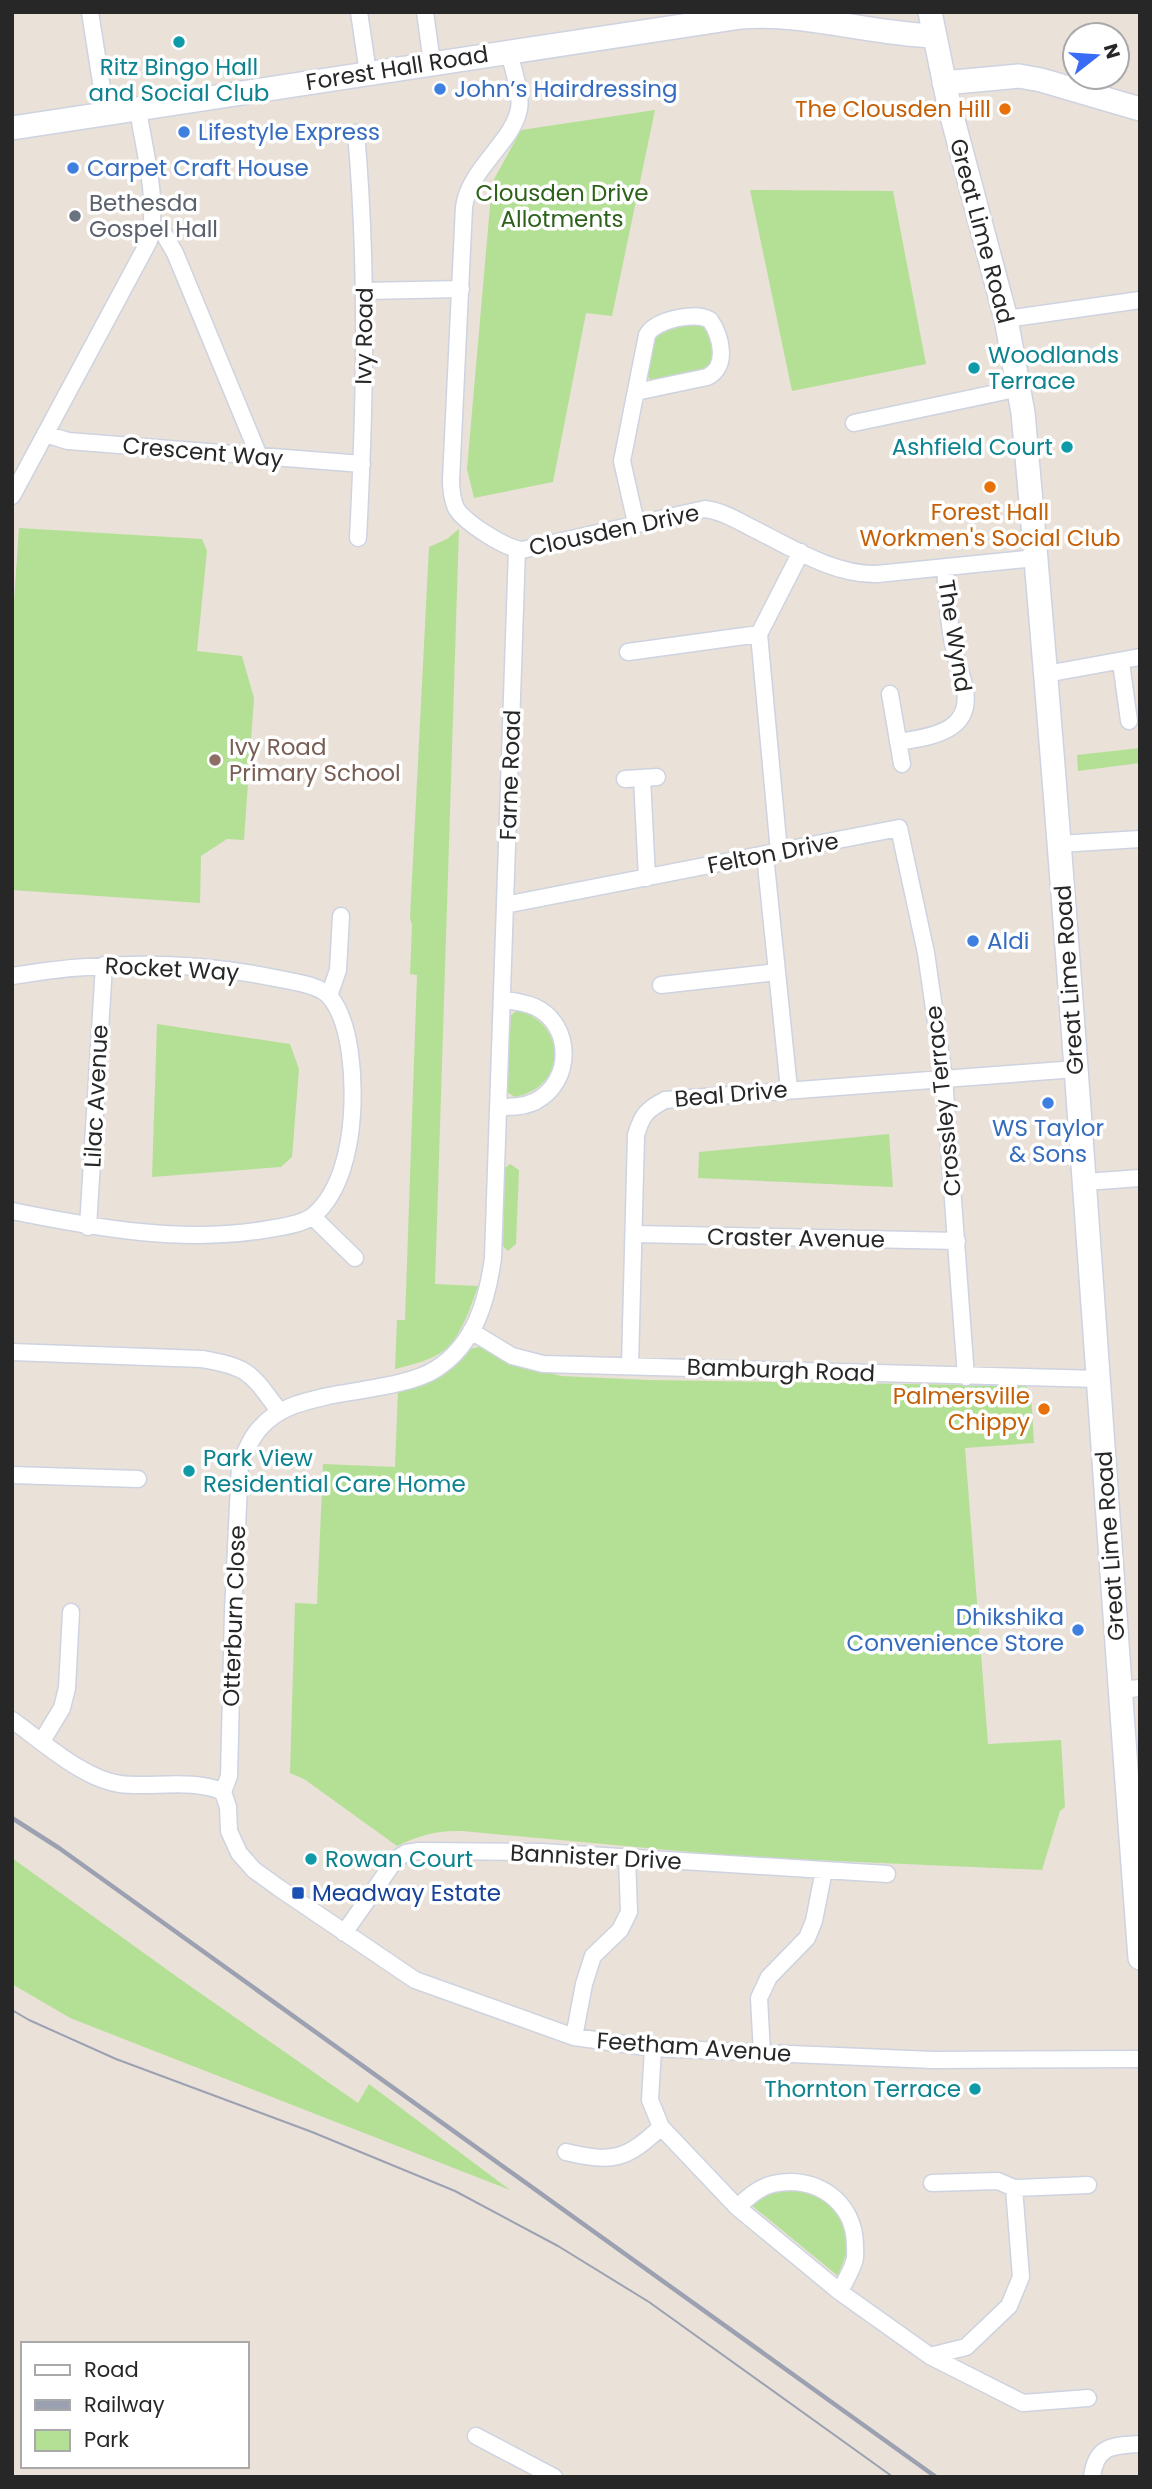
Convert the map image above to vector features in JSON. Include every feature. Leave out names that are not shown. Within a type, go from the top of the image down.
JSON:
[{"type":"main road","points":[[891,34],[915,12]]},
{"type":"main road","name":"Great Lime Road","points":[[930,12],[944,83],[1006,318],[1020,388],[1046,674],[1099,1379],[1129,1689],[1140,1958]]},
{"type":"main road","name":"Forest Hall Road","points":[[12,128],[741,15],[784,15],[891,34],[935,36]]},
{"type":"main road","points":[[944,83],[1008,76],[1029,78],[1140,109]]},
{"type":"main road","points":[[954,122],[964,99],[985,78]]},
{"type":"street","points":[[90,12],[106,114]]},
{"type":"street","points":[[359,12],[368,73]]},
{"type":"street","points":[[425,12],[432,63]]},
{"type":"street","name":"Clousden Drive","points":[[509,51],[519,110],[467,192],[464,208],[451,480],[453,499],[459,513],[503,544],[517,550],[530,550],[694,510],[714,510],[801,552],[844,570],[866,575],[1035,558]]},
{"type":"street","points":[[12,496],[149,242],[152,228],[151,200],[138,109]]},
{"type":"street","name":"Ivy Road","points":[[356,133],[365,291],[358,538]]},
{"type":"street","points":[[152,228],[164,234],[175,253],[259,456]]},
{"type":"street","points":[[365,291],[461,289]]},
{"type":"street","points":[[1006,318],[1140,300]]},
{"type":"street","points":[[636,392],[707,377],[716,372],[721,365],[721,356],[715,329],[710,320],[695,315],[660,323],[652,327],[647,335],[622,461],[636,523]]},
{"type":"street","points":[[854,423],[1020,388]]},
{"type":"street","name":"Crescent Way","points":[[45,434],[68,441],[362,464]]},
{"type":"street","name":"Farne Road","points":[[471,1331],[488,1289],[493,1258],[517,550]]},
{"type":"street","points":[[789,1089],[777,972],[759,634],[801,552]]},
{"type":"street","name":"The Wynd","points":[[898,743],[946,731],[954,726],[964,709],[966,693],[952,638],[945,568]]},
{"type":"street","points":[[628,652],[759,634]]},
{"type":"street","points":[[1046,674],[1140,657]]},
{"type":"street","points":[[1121,662],[1129,721]]},
{"type":"street","points":[[890,694],[902,764]]},
{"type":"street","points":[[641,778],[647,878]]},
{"type":"street","name":"Felton Drive","points":[[505,905],[899,828]]},
{"type":"street","name":"Crossley Terrace","points":[[899,828],[926,953],[944,1079],[965,1377]]},
{"type":"street","points":[[1059,844],[1140,839]]},
{"type":"street","points":[[12,1211],[89,1227],[187,1235],[247,1233],[284,1227],[313,1217],[330,1194],[341,1172],[351,1135],[353,1103],[349,1042],[342,1019],[329,996],[338,970],[341,916]]},
{"type":"street","name":"Rocket Way","points":[[12,976],[74,966],[150,963],[245,972],[313,987],[329,996]]},
{"type":"street","name":"Lilac Avenue","points":[[89,1227],[104,965]]},
{"type":"street","points":[[661,985],[777,972]]},
{"type":"street","points":[[498,1107],[528,1104],[537,1100],[554,1085],[564,1062],[561,1035],[551,1019],[536,1007],[502,1000]]},
{"type":"street","name":"Beal Drive","points":[[630,1365],[636,1135],[640,1119],[649,1108],[665,1100],[1076,1069]]},
{"type":"street","points":[[1085,1182],[1140,1178]]},
{"type":"street","points":[[313,1217],[355,1258]]},
{"type":"street","name":"Craster Avenue","points":[[635,1234],[957,1241]]},
{"type":"street","name":"Bamburgh Road","points":[[471,1331],[512,1356],[543,1364],[1099,1379]]},
{"type":"street","name":"Otterburn Close","points":[[223,1793],[229,1776],[240,1464],[249,1444],[259,1429],[292,1404],[411,1380],[435,1370],[459,1349],[471,1331]]},
{"type":"street","points":[[12,1352],[202,1359],[230,1364],[252,1374],[280,1412]]},
{"type":"street","points":[[12,1475],[138,1479]]},
{"type":"street","points":[[42,1741],[62,1708],[67,1688],[71,1612]]},
{"type":"street","points":[[12,1720],[79,1768],[100,1779],[118,1784],[206,1787],[223,1793]]},
{"type":"street","name":"Feetham Avenue","points":[[223,1793],[228,1807],[227,1823],[232,1841],[246,1862],[279,1888],[415,1980],[574,2038],[653,2048],[970,2062],[1140,2059]]},
{"type":"street","name":"Bannister Drive","points":[[344,1933],[396,1860],[406,1853],[542,1853],[887,1874]]},
{"type":"street","points":[[574,2038],[584,1984],[593,1956],[620,1930],[629,1912],[627,1857]]},
{"type":"street","points":[[762,2053],[759,1998],[769,1977],[807,1938],[814,1921],[824,1870]]},
{"type":"street","points":[[653,2048],[650,2099],[662,2127],[737,2207],[840,2292],[930,2356],[1023,2403],[1088,2398]]},
{"type":"street","points":[[566,2152],[592,2158],[618,2158],[642,2145],[662,2127]]},
{"type":"street","points":[[932,2183],[998,2181],[1014,2188],[1088,2185]]},
{"type":"street","points":[[737,2207],[753,2193],[772,2184],[796,2182],[818,2186],[832,2195],[850,2220],[855,2234],[855,2261],[840,2292]]},
{"type":"street","points":[[930,2356],[966,2347],[1009,2306],[1021,2277],[1014,2188]]},
{"type":"street","points":[[476,2436],[554,2477]]},
{"type":"street","points":[[1093,2477],[1094,2461],[1102,2451],[1114,2446],[1140,2444]]},
{"type":"green space","name":"Clousden Drive Allotments","points":[[655,110],[612,316],[586,313],[553,482],[474,498],[467,469],[492,183],[521,130]]},
{"type":"green space","points":[[750,190],[893,191],[926,364],[792,391]]},
{"type":"green space","points":[[696,321],[708,327],[716,356],[712,368],[651,381],[646,374],[656,334],[669,327]]},
{"type":"green space","points":[[19,528],[202,539],[207,551],[197,651],[242,656],[254,698],[244,840],[227,839],[201,856],[200,903],[12,890],[12,630]]},
{"type":"green space","points":[[459,529],[435,1284],[478,1286],[461,1328],[446,1349],[428,1359],[395,1369],[397,1320],[405,1320],[417,975],[410,974],[410,918],[429,547],[447,539]]},
{"type":"green space","points":[[1140,748],[1140,763],[1078,771],[1077,755]]},
{"type":"green space","points":[[518,1010],[534,1018],[546,1029],[553,1041],[555,1055],[552,1069],[544,1081],[532,1091],[515,1097],[507,1092],[511,1015]]},
{"type":"green space","points":[[157,1024],[290,1044],[299,1069],[292,1157],[281,1167],[152,1177]]},
{"type":"green space","points":[[889,1134],[893,1187],[698,1178],[699,1152]]},
{"type":"green space","points":[[510,1164],[519,1170],[516,1244],[508,1251],[503,1246],[505,1168]]},
{"type":"green space","points":[[483,1346],[515,1363],[561,1376],[649,1380],[1026,1386],[1031,1393],[1034,1443],[965,1448],[988,1744],[1061,1740],[1065,1807],[1060,1811],[1042,1870],[745,1857],[462,1831],[429,1834],[397,1846],[304,1779],[290,1773],[295,1603],[317,1604],[323,1464],[395,1467],[398,1390],[431,1381],[470,1349]]},
{"type":"green space","points":[[12,1858],[358,2103],[369,2084],[510,2190],[70,2018],[12,1984]]},
{"type":"green space","points":[[799,2186],[825,2198],[842,2222],[849,2247],[838,2276],[750,2204],[772,2189]]},
{"type":"tram line","points":[[12,2010],[116,2059],[312,2132],[455,2191],[558,2246],[649,2302],[893,2477]]},
{"type":"railway","points":[[12,1818],[59,1848],[936,2477]]},
{"type":"place","name":"Ritz Bingo Hall and Social Club","points":[[179,42]]},
{"type":"place","name":"John’s Hairdressing","points":[[440,89]]},
{"type":"place","name":"The Clousden Hill","points":[[1005,109]]},
{"type":"place","name":"Lifestyle Express","points":[[184,132]]},
{"type":"place","name":"Carpet Craft House","points":[[73,168]]},
{"type":"place","name":"Bethesda Gospel Hall","points":[[75,216]]},
{"type":"place","name":"Woodlands Terrace","points":[[974,368]]},
{"type":"place","name":"Ashfield Court","points":[[1067,447]]},
{"type":"place","name":"Forest Hall Workmen's Social Club","points":[[990,487]]},
{"type":"place","name":"Ivy Road Primary School","points":[[215,760]]},
{"type":"place","name":"Aldi","points":[[973,941]]},
{"type":"place","name":"WS Taylor & Sons","points":[[1048,1103]]},
{"type":"place","name":"Palmersville Chippy","points":[[1044,1409]]},
{"type":"place","name":"Park View Residential Care Home","points":[[189,1471]]},
{"type":"place","name":"Dhikshika Convenience Store","points":[[1078,1630]]},
{"type":"place","name":"Rowan Court","points":[[311,1859]]},
{"type":"place","name":"Meadway Estate","points":[[298,1893]]},
{"type":"place","name":"Thornton Terrace","points":[[975,2089]]}]
